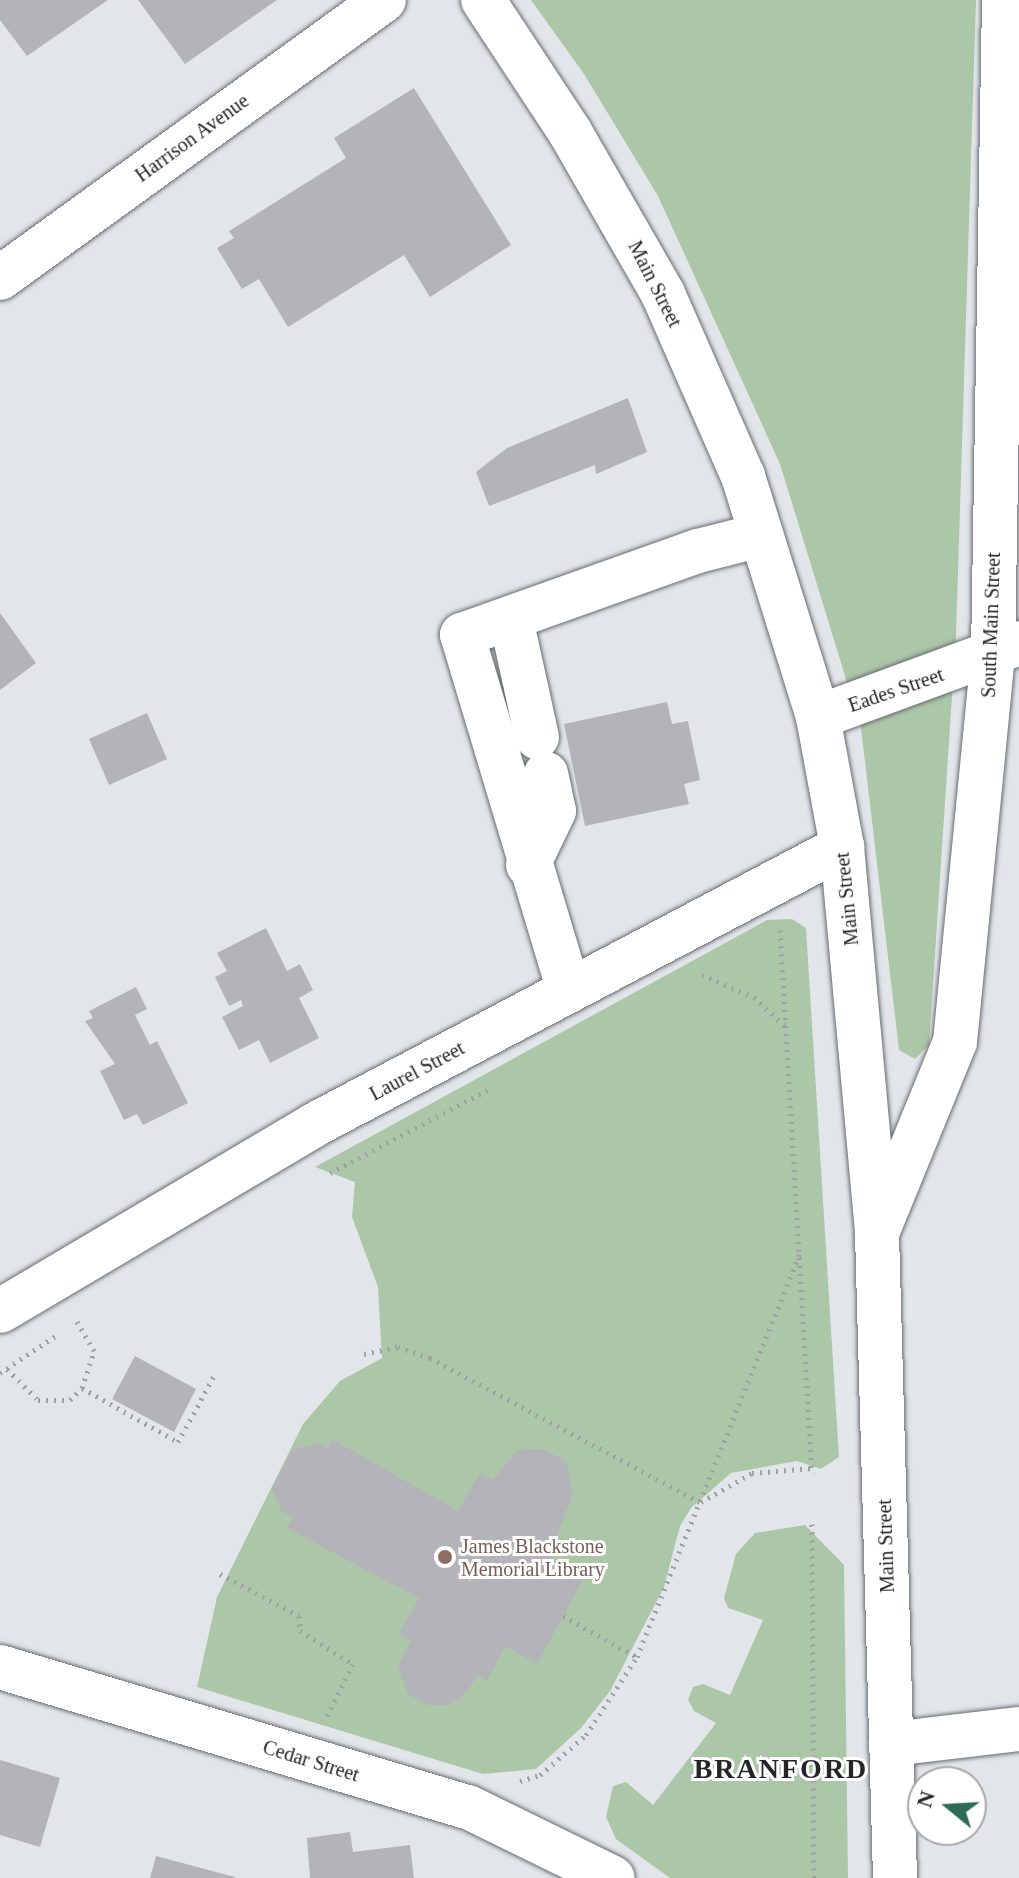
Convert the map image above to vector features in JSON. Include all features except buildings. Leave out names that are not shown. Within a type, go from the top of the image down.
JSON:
[{"type":"street","name":"Harrison Avenue","points":[[0,278],[384,0]]},
{"type":"street","name":"Main Street","points":[[483,0],[570,132],[663,294],[743,476],[818,717],[842,847],[877,1233],[895,1878]]},
{"type":"street","name":"South Main Street","points":[[877,1233],[955,1042],[1006,649],[1004,0]]},
{"type":"street","points":[[569,991],[528,865],[462,635],[698,551],[761,535]]},
{"type":"street","points":[[511,619],[554,811],[528,865]]},
{"type":"street","name":"Eades Street","points":[[818,717],[1006,649]]},
{"type":"street","name":"Laurel Street","points":[[0,1311],[314,1125],[842,847]]},
{"type":"street","name":"Cedar Street","points":[[0,1667],[468,1807],[554,1863],[613,1878]]},
{"type":"street","points":[[891,1744],[1019,1729]]},
{"type":"path","points":[[700,1502],[752,1473],[812,1470],[781,933]]},
{"type":"path","points":[[689,982],[702,975],[729,985],[754,997],[785,1027]]},
{"type":"path","points":[[317,1180],[498,1085]]},
{"type":"path","points":[[540,1775],[586,1735],[637,1657],[800,1254]]},
{"type":"path","points":[[0,1373],[88,1315]]},
{"type":"path","points":[[7,1369],[38,1400],[70,1400],[82,1388],[94,1351],[77,1322]]},
{"type":"path","points":[[364,1354],[398,1347],[430,1358],[700,1502]]},
{"type":"path","points":[[82,1388],[178,1442],[215,1374]]},
{"type":"path","points":[[812,1524],[814,1878]]},
{"type":"path","points":[[220,1574],[299,1616],[300,1631],[353,1664],[319,1733]]},
{"type":"path","points":[[563,1616],[637,1657]]},
{"type":"green space","points":[[531,0],[976,0],[956,636],[929,1045],[915,1059],[899,1050],[861,728],[780,464],[658,196],[584,74]]},
{"type":"green space","points":[[792,919],[806,928],[839,1457],[821,1469],[797,1461],[731,1473],[691,1508],[680,1526],[664,1587],[610,1691],[581,1728],[536,1769],[483,1774],[197,1687],[217,1597],[303,1424],[340,1381],[382,1358],[378,1287],[352,1217],[355,1182],[315,1167],[767,920]]},
{"type":"green space","points":[[805,1525],[844,1565],[848,1878],[670,1878],[616,1839],[606,1817],[613,1786],[626,1782],[653,1805],[716,1723],[694,1711],[688,1700],[693,1687],[703,1684],[730,1695],[763,1620],[728,1608],[724,1598],[736,1554],[755,1533]]},
{"type":"place","name":"James Blackstone Memorial Library","points":[[445,1557]]},
{"type":"district","name":"BRANFORD","points":[[781,1769]]}]
